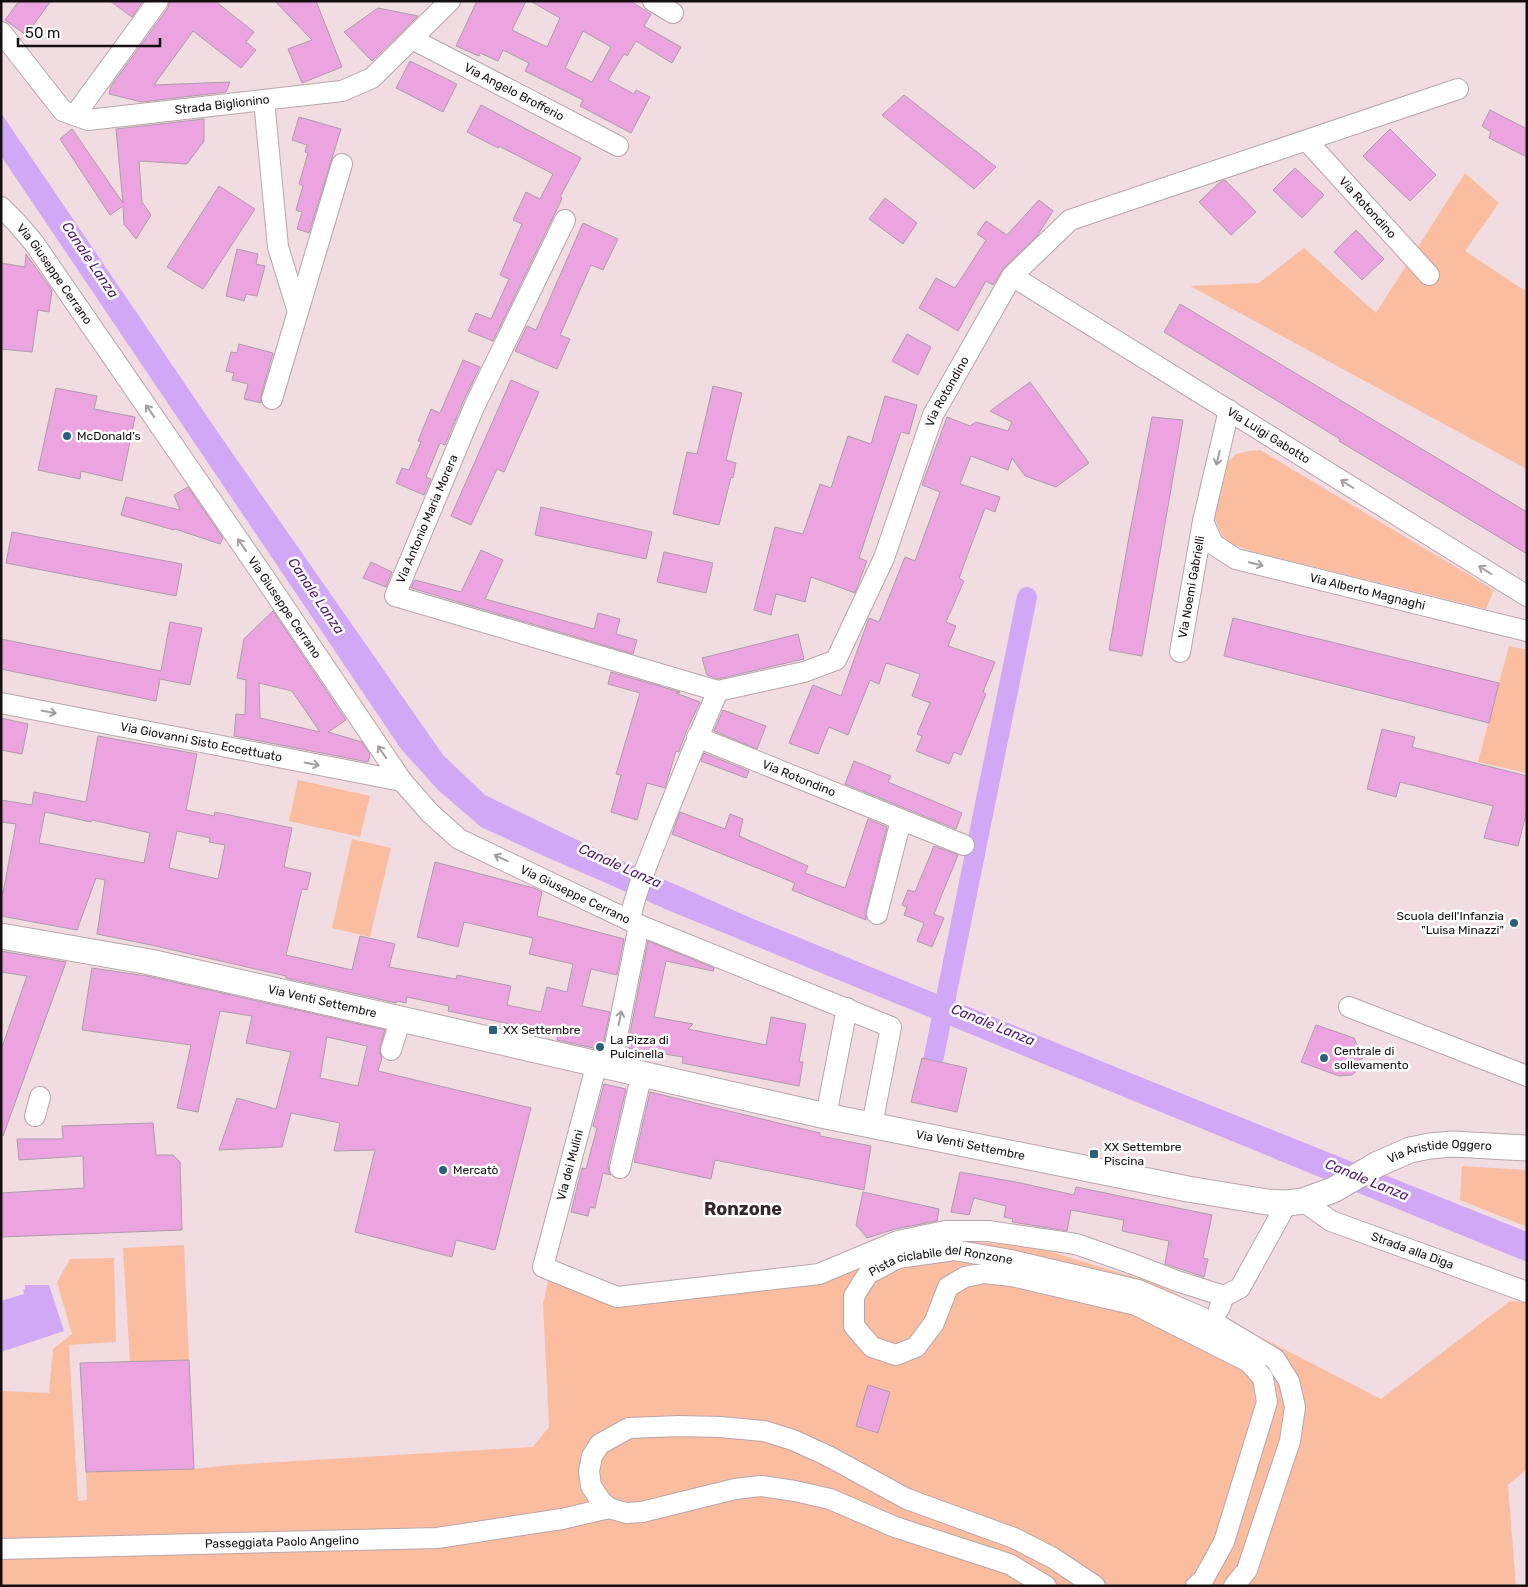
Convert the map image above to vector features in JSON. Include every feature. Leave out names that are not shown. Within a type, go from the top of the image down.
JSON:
[{"type":"main road","name":"Via Venti Settembre","points":[[1,936],[150,962],[826,1116],[1188,1189],[1267,1202],[1295,1202]]},
{"type":"main road","name":"Via Aristide Oggero","points":[[1295,1202],[1333,1190],[1378,1164],[1410,1150],[1453,1144],[1527,1148]]},
{"type":"street","points":[[74,115],[158,1]]},
{"type":"street","name":"Strada Biglionino","points":[[1,32],[63,110],[88,120],[342,91],[372,78],[450,1]]},
{"type":"street","points":[[653,1],[673,13]]},
{"type":"street","name":"Via Angelo Brofferio","points":[[412,39],[618,146]]},
{"type":"street","name":"Via Rotondino","points":[[718,691],[804,672],[836,660],[884,558],[933,415],[1012,276],[1070,220],[1458,90]]},
{"type":"street","points":[[264,100],[278,247],[298,312]]},
{"type":"street","name":"Via Rotondino","points":[[1306,141],[1429,275]]},
{"type":"street","points":[[272,399],[342,164]]},
{"type":"street","name":"Via Giuseppe Cerrano","points":[[1,207],[34,243],[402,781],[430,813],[459,839],[634,917],[892,1027],[872,1125]]},
{"type":"street","name":"Via Antonio Maria Morera","points":[[565,220],[474,407],[395,596],[718,691]]},
{"type":"street","name":"Via Luigi Gabotto","points":[[1012,276],[1527,596]]},
{"type":"street","name":"Via Noemi Gabrielli","points":[[1180,652],[1203,521],[1229,410]]},
{"type":"street","name":"Via Noemi Gabrielli","points":[[1203,521],[1213,544]]},
{"type":"street","name":"Via Alberto Magnaghi","points":[[1213,544],[1236,559],[1527,631]]},
{"type":"street","points":[[604,1064],[634,917],[658,837],[697,737],[718,691]]},
{"type":"street","name":"Via Giovanni Sisto Eccettuato","points":[[1,703],[402,781]]},
{"type":"street","name":"Via Rotondino","points":[[697,737],[964,845]]},
{"type":"street","points":[[876,914],[901,820]]},
{"type":"street","points":[[1350,1007],[1527,1076]]},
{"type":"street","points":[[826,1116],[847,1008]]},
{"type":"street","points":[[392,1050],[401,1018]]},
{"type":"street","name":"Via dei Mulini","points":[[604,1064],[590,1093],[542,1267],[617,1296],[819,1274],[898,1241],[945,1231],[988,1231],[1076,1244],[1224,1296]]},
{"type":"street","points":[[620,1168],[642,1073]]},
{"type":"street","points":[[1215,1323],[1224,1296],[1240,1288],[1295,1202]]},
{"type":"street","name":"Strada alla Diga","points":[[1295,1202],[1332,1221],[1527,1292]]},
{"type":"street","name":"Pista ciclabile del Ronzone","points":[[1196,1586],[1203,1580],[1224,1542],[1267,1402],[1263,1378],[1249,1362],[1136,1305],[1012,1276],[984,1273],[965,1277],[948,1287],[934,1323],[916,1347],[896,1355],[872,1347],[854,1326],[854,1296],[868,1274],[898,1258],[954,1250],[1011,1260],[1138,1290],[1215,1323],[1275,1359],[1289,1380],[1295,1407],[1290,1441],[1247,1570],[1234,1586]]},
{"type":"street","points":[[1046,1586],[1009,1564],[895,1527],[830,1500],[795,1491],[761,1486],[735,1489],[642,1512],[626,1513],[609,1508],[601,1501],[591,1486],[589,1471],[592,1456],[600,1444],[629,1428],[696,1427],[764,1432],[793,1440],[828,1456],[907,1499],[1014,1538],[1053,1558],[1095,1586]]},
{"type":"street","name":"Passeggiata Paolo Angelino","points":[[1,1549],[437,1538],[562,1519],[609,1508]]},
{"type":"shaded area","points":[[1465,173],[1499,203],[1465,251],[1527,292],[1527,469],[1190,286],[1259,283],[1304,248],[1376,313]]},
{"type":"shaded area","points":[[1260,450],[1494,590],[1486,609],[1254,552],[1229,543],[1222,535],[1214,517],[1228,462],[1236,454]]},
{"type":"shaded area","points":[[1509,646],[1527,650],[1527,773],[1478,762]]},
{"type":"shaded area","points":[[298,780],[370,796],[360,837],[289,821]]},
{"type":"shaded area","points":[[352,839],[391,848],[370,937],[332,928]]},
{"type":"shaded area","points":[[1462,1166],[1527,1170],[1527,1227],[1460,1200]]},
{"type":"shaded area","points":[[938,1239],[1035,1247],[1157,1284],[1381,1399],[1510,1301],[1527,1302],[1527,1469],[1508,1485],[1516,1586],[1,1586],[1,1391],[49,1393],[53,1349],[72,1334],[57,1282],[70,1259],[114,1258],[116,1342],[69,1345],[78,1501],[87,1500],[86,1472],[194,1469],[230,1465],[533,1447],[549,1427],[543,1304],[551,1268],[614,1299],[807,1277]]},
{"type":"shaded area","points":[[184,1245],[189,1360],[130,1362],[123,1248]]},
{"type":"water","name":"Canale Lanza","points":[[1,113],[219,434],[443,755],[485,795],[602,852],[751,918],[1527,1232],[1527,1262],[670,911],[481,827],[438,790],[401,749],[1,156]]},
{"type":"water","points":[[25,1285],[49,1285],[64,1331],[1,1352],[1,1301],[24,1294]]},
{"type":"building","points":[[19,1],[51,1],[26,35],[5,20]]},
{"type":"building","points":[[110,1],[143,1],[132,17]]},
{"type":"building","points":[[170,1],[215,1],[254,32],[246,42],[256,50],[241,68],[193,31],[154,85],[230,82],[226,92],[142,102],[109,94],[111,86],[168,8]]},
{"type":"building","points":[[275,1],[316,1],[342,67],[302,83],[288,49],[312,40]]},
{"type":"building","points":[[477,1],[526,1],[512,30],[547,47],[560,18],[530,1],[630,1],[651,14],[644,26],[681,47],[672,63],[636,41],[627,56],[624,54],[608,80],[634,94],[636,90],[650,97],[631,133],[580,106],[583,100],[525,71],[529,63],[503,50],[498,61],[480,53],[479,56],[456,46]],"holes":[[[583,31],[611,47],[592,82],[565,68]]]},
{"type":"building","points":[[378,8],[418,16],[372,61],[344,32]]},
{"type":"building","points":[[410,61],[457,84],[443,112],[396,88]]},
{"type":"building","points":[[904,95],[996,167],[974,189],[882,115]]},
{"type":"building","points":[[481,105],[581,158],[560,197],[562,198],[559,205],[493,341],[468,331],[476,313],[491,319],[509,279],[500,275],[522,224],[513,220],[526,192],[540,199],[553,174],[467,132]]},
{"type":"building","points":[[1490,110],[1527,129],[1527,157],[1489,138],[1491,132],[1482,126]]},
{"type":"building","points":[[299,117],[341,129],[309,233],[297,229],[302,212],[296,210],[303,186],[299,184],[308,153],[305,152],[307,145],[292,140]]},
{"type":"building","points":[[204,119],[204,141],[187,164],[139,161],[142,202],[151,215],[136,239],[124,224],[123,206],[110,215],[60,139],[72,129],[123,203],[116,129]]},
{"type":"building","points":[[1390,129],[1436,175],[1410,201],[1363,156]]},
{"type":"building","points":[[1295,168],[1324,195],[1302,218],[1273,190]]},
{"type":"building","points":[[1225,180],[1256,212],[1231,235],[1199,202],[1220,182]]},
{"type":"building","points":[[219,186],[255,209],[203,289],[167,267]]},
{"type":"building","points":[[885,198],[917,223],[903,244],[869,219]]},
{"type":"building","points":[[1039,200],[1053,211],[1037,236],[1004,268],[993,285],[986,281],[958,331],[919,308],[936,278],[955,288],[986,240],[977,234],[986,221],[1007,235]]},
{"type":"building","points":[[583,223],[618,239],[603,270],[591,265],[560,335],[570,339],[557,369],[515,351],[527,326],[536,330]]},
{"type":"building","points":[[1356,230],[1384,259],[1362,280],[1334,252]]},
{"type":"building","points":[[237,249],[258,254],[256,264],[265,266],[257,296],[246,294],[244,301],[226,296]]},
{"type":"building","points":[[26,254],[52,290],[49,312],[38,310],[32,352],[1,349],[1,263],[25,267]]},
{"type":"building","points":[[1180,304],[1527,512],[1527,554],[1339,441],[1340,439],[1164,332]]},
{"type":"building","points":[[907,334],[931,347],[918,375],[892,361]]},
{"type":"building","points":[[239,344],[273,353],[261,396],[261,403],[244,399],[248,384],[232,380],[234,373],[226,371],[231,352],[237,353]]},
{"type":"building","points":[[463,360],[480,367],[445,445],[440,443],[426,477],[431,479],[424,495],[396,483],[402,468],[409,470],[421,442],[418,441],[431,409],[440,413]]},
{"type":"building","points":[[511,380],[539,392],[504,472],[497,469],[471,525],[451,516]]},
{"type":"building","points":[[1030,382],[1089,463],[1056,487],[1025,476],[1012,458],[1008,470],[971,456],[960,484],[1000,497],[995,512],[985,508],[959,578],[964,581],[946,622],[956,626],[948,646],[995,662],[983,692],[986,694],[961,755],[954,752],[949,764],[916,751],[922,736],[917,734],[930,703],[912,696],[920,674],[886,663],[879,684],[870,680],[848,735],[829,727],[818,754],[789,743],[813,685],[841,696],[869,618],[879,622],[905,557],[915,561],[940,492],[922,485],[947,417],[970,426],[976,422],[1008,431],[1012,422],[990,411]]},
{"type":"building","points":[[713,386],[742,393],[726,460],[736,463],[719,525],[673,514],[687,452],[697,454]]},
{"type":"building","points":[[56,388],[97,396],[94,409],[135,417],[122,481],[81,471],[80,479],[38,470]]},
{"type":"building","points":[[885,396],[917,405],[909,434],[901,432],[859,558],[867,561],[855,593],[811,577],[805,602],[776,594],[771,615],[754,610],[775,527],[803,534],[820,484],[831,488],[848,436],[871,444]]},
{"type":"building","points":[[1152,417],[1183,420],[1142,656],[1109,650]]},
{"type":"building","points":[[188,487],[223,538],[220,544],[175,529],[121,515],[126,497],[180,510],[174,495]]},
{"type":"building","points":[[541,507],[652,532],[646,559],[535,535]]},
{"type":"building","points":[[12,532],[182,564],[176,596],[6,563]]},
{"type":"building","points":[[481,550],[503,560],[485,599],[594,629],[598,613],[620,619],[616,634],[637,640],[633,654],[411,588],[415,580],[461,592]]},
{"type":"building","points":[[664,552],[713,563],[706,593],[657,582]]},
{"type":"building","points":[[371,562],[392,572],[386,587],[363,578]]},
{"type":"building","points":[[273,611],[346,720],[328,732],[362,742],[370,754],[368,762],[234,736],[236,714],[245,715],[246,680],[237,678],[244,639]],"holes":[[[259,683],[292,691],[320,732],[260,718]]]},
{"type":"building","points":[[1233,618],[1499,683],[1489,723],[1224,656]]},
{"type":"building","points":[[170,622],[202,628],[190,685],[160,679],[156,701],[1,669],[1,639],[161,671]]},
{"type":"building","points":[[798,634],[804,659],[718,679],[707,675],[702,658]]},
{"type":"building","points":[[611,672],[680,692],[676,693],[700,702],[679,752],[676,751],[665,788],[647,783],[637,820],[611,812],[621,775],[616,774],[640,693],[608,684]]},
{"type":"building","points":[[723,710],[766,726],[757,749],[714,731]]},
{"type":"building","points":[[1,718],[28,724],[22,754],[1,750]]},
{"type":"building","points":[[1382,729],[1415,737],[1412,747],[1527,776],[1527,810],[1518,846],[1484,838],[1493,806],[1400,782],[1396,797],[1367,789]]},
{"type":"building","points":[[98,736],[197,754],[186,810],[214,816],[215,812],[292,828],[284,867],[311,873],[307,890],[302,889],[286,955],[352,970],[360,936],[395,944],[389,967],[456,979],[457,975],[511,986],[507,1005],[541,1012],[547,987],[567,992],[573,964],[529,954],[533,938],[464,922],[458,947],[417,937],[435,862],[534,888],[542,892],[537,916],[624,939],[617,975],[591,969],[582,1006],[610,1012],[602,1050],[557,1040],[558,1034],[448,1011],[449,1006],[407,997],[406,1003],[397,1001],[396,1003],[286,978],[286,976],[97,934],[105,880],[96,878],[77,930],[1,916],[1,893],[3,893],[16,824],[1,822],[1,800],[32,805],[34,792],[86,802]],"holes":[[[45,812],[150,833],[144,863],[39,843]],[[177,831],[210,838],[209,842],[225,845],[218,879],[169,868]]]},
{"type":"building","points":[[704,753],[749,771],[746,778],[701,761]]},
{"type":"building","points":[[854,761],[891,776],[888,782],[962,813],[956,829],[845,784]]},
{"type":"building","points":[[680,812],[725,829],[730,814],[743,819],[739,836],[808,866],[805,873],[845,888],[868,819],[887,827],[866,911],[866,920],[792,890],[795,883],[672,834]]},
{"type":"building","points":[[934,846],[958,855],[934,914],[944,918],[932,947],[917,941],[924,923],[904,915],[907,907],[902,905],[908,890],[915,892]]},
{"type":"building","points":[[648,941],[714,968],[713,971],[666,961],[654,1017],[693,1024],[688,1029],[766,1045],[771,1017],[806,1024],[799,1062],[803,1062],[799,1086],[682,1063],[683,1057],[627,1048]]},
{"type":"building","points":[[1,951],[66,962],[3,1136],[1,1136],[1,1050],[27,976],[1,972]]},
{"type":"building","points":[[92,968],[147,976],[385,1030],[380,1047],[382,1058],[378,1071],[531,1108],[495,1250],[456,1240],[452,1257],[355,1232],[375,1150],[334,1151],[340,1123],[291,1113],[282,1147],[219,1150],[237,1098],[276,1109],[291,1052],[246,1043],[252,1016],[220,1011],[198,1112],[177,1108],[191,1045],[82,1030]],"holes":[[[327,1037],[367,1046],[358,1086],[320,1078]]]},
{"type":"building","points":[[1316,1025],[1354,1038],[1363,1058],[1357,1061],[1360,1068],[1352,1075],[1339,1076],[1301,1062]]},
{"type":"building","points":[[922,1058],[967,1068],[957,1112],[911,1102]]},
{"type":"building","points":[[604,1084],[626,1089],[608,1165],[611,1175],[603,1173],[595,1208],[590,1207],[588,1216],[571,1212],[582,1168],[586,1169],[597,1128],[593,1126]]},
{"type":"building","points":[[650,1092],[820,1133],[820,1136],[871,1146],[864,1190],[715,1160],[711,1179],[634,1162]]},
{"type":"building","points":[[153,1123],[156,1155],[173,1155],[180,1162],[182,1230],[1,1237],[1,1193],[84,1188],[83,1156],[19,1160],[17,1139],[63,1139],[62,1126]]},
{"type":"building","points":[[960,1172],[1074,1195],[1076,1187],[1212,1215],[1203,1258],[1208,1259],[1204,1277],[1165,1264],[1169,1241],[1122,1231],[1124,1220],[1071,1210],[1067,1231],[1012,1222],[1013,1219],[1004,1217],[1006,1206],[974,1198],[969,1215],[951,1212]]},
{"type":"building","points":[[863,1192],[939,1209],[937,1221],[895,1229],[867,1238],[856,1225]]},
{"type":"building","points":[[189,1360],[194,1469],[86,1472],[80,1363]]},
{"type":"building","points":[[868,1385],[890,1392],[878,1433],[856,1426]]},
{"type":"waterway","name":"Canale Lanza","points":[[933,1061],[1027,597]]},
{"type":"place","name":"McDonald's","points":[[67,436]]},
{"type":"place","name":"Scuola dell'Infanzia \"Luisa Minazzi\"","points":[[1514,923]]},
{"type":"place","name":"XX Settembre","points":[[493,1030]]},
{"type":"place","name":"La Pizza di Pulcinella","points":[[600,1047]]},
{"type":"place","name":"Centrale di sollevamento","points":[[1324,1058]]},
{"type":"place","name":"XX Settembre Piscina","points":[[1094,1154]]},
{"type":"place","name":"Mercatò","points":[[443,1170]]},
{"type":"district","name":"Ronzone","points":[[743,1209]]}]
